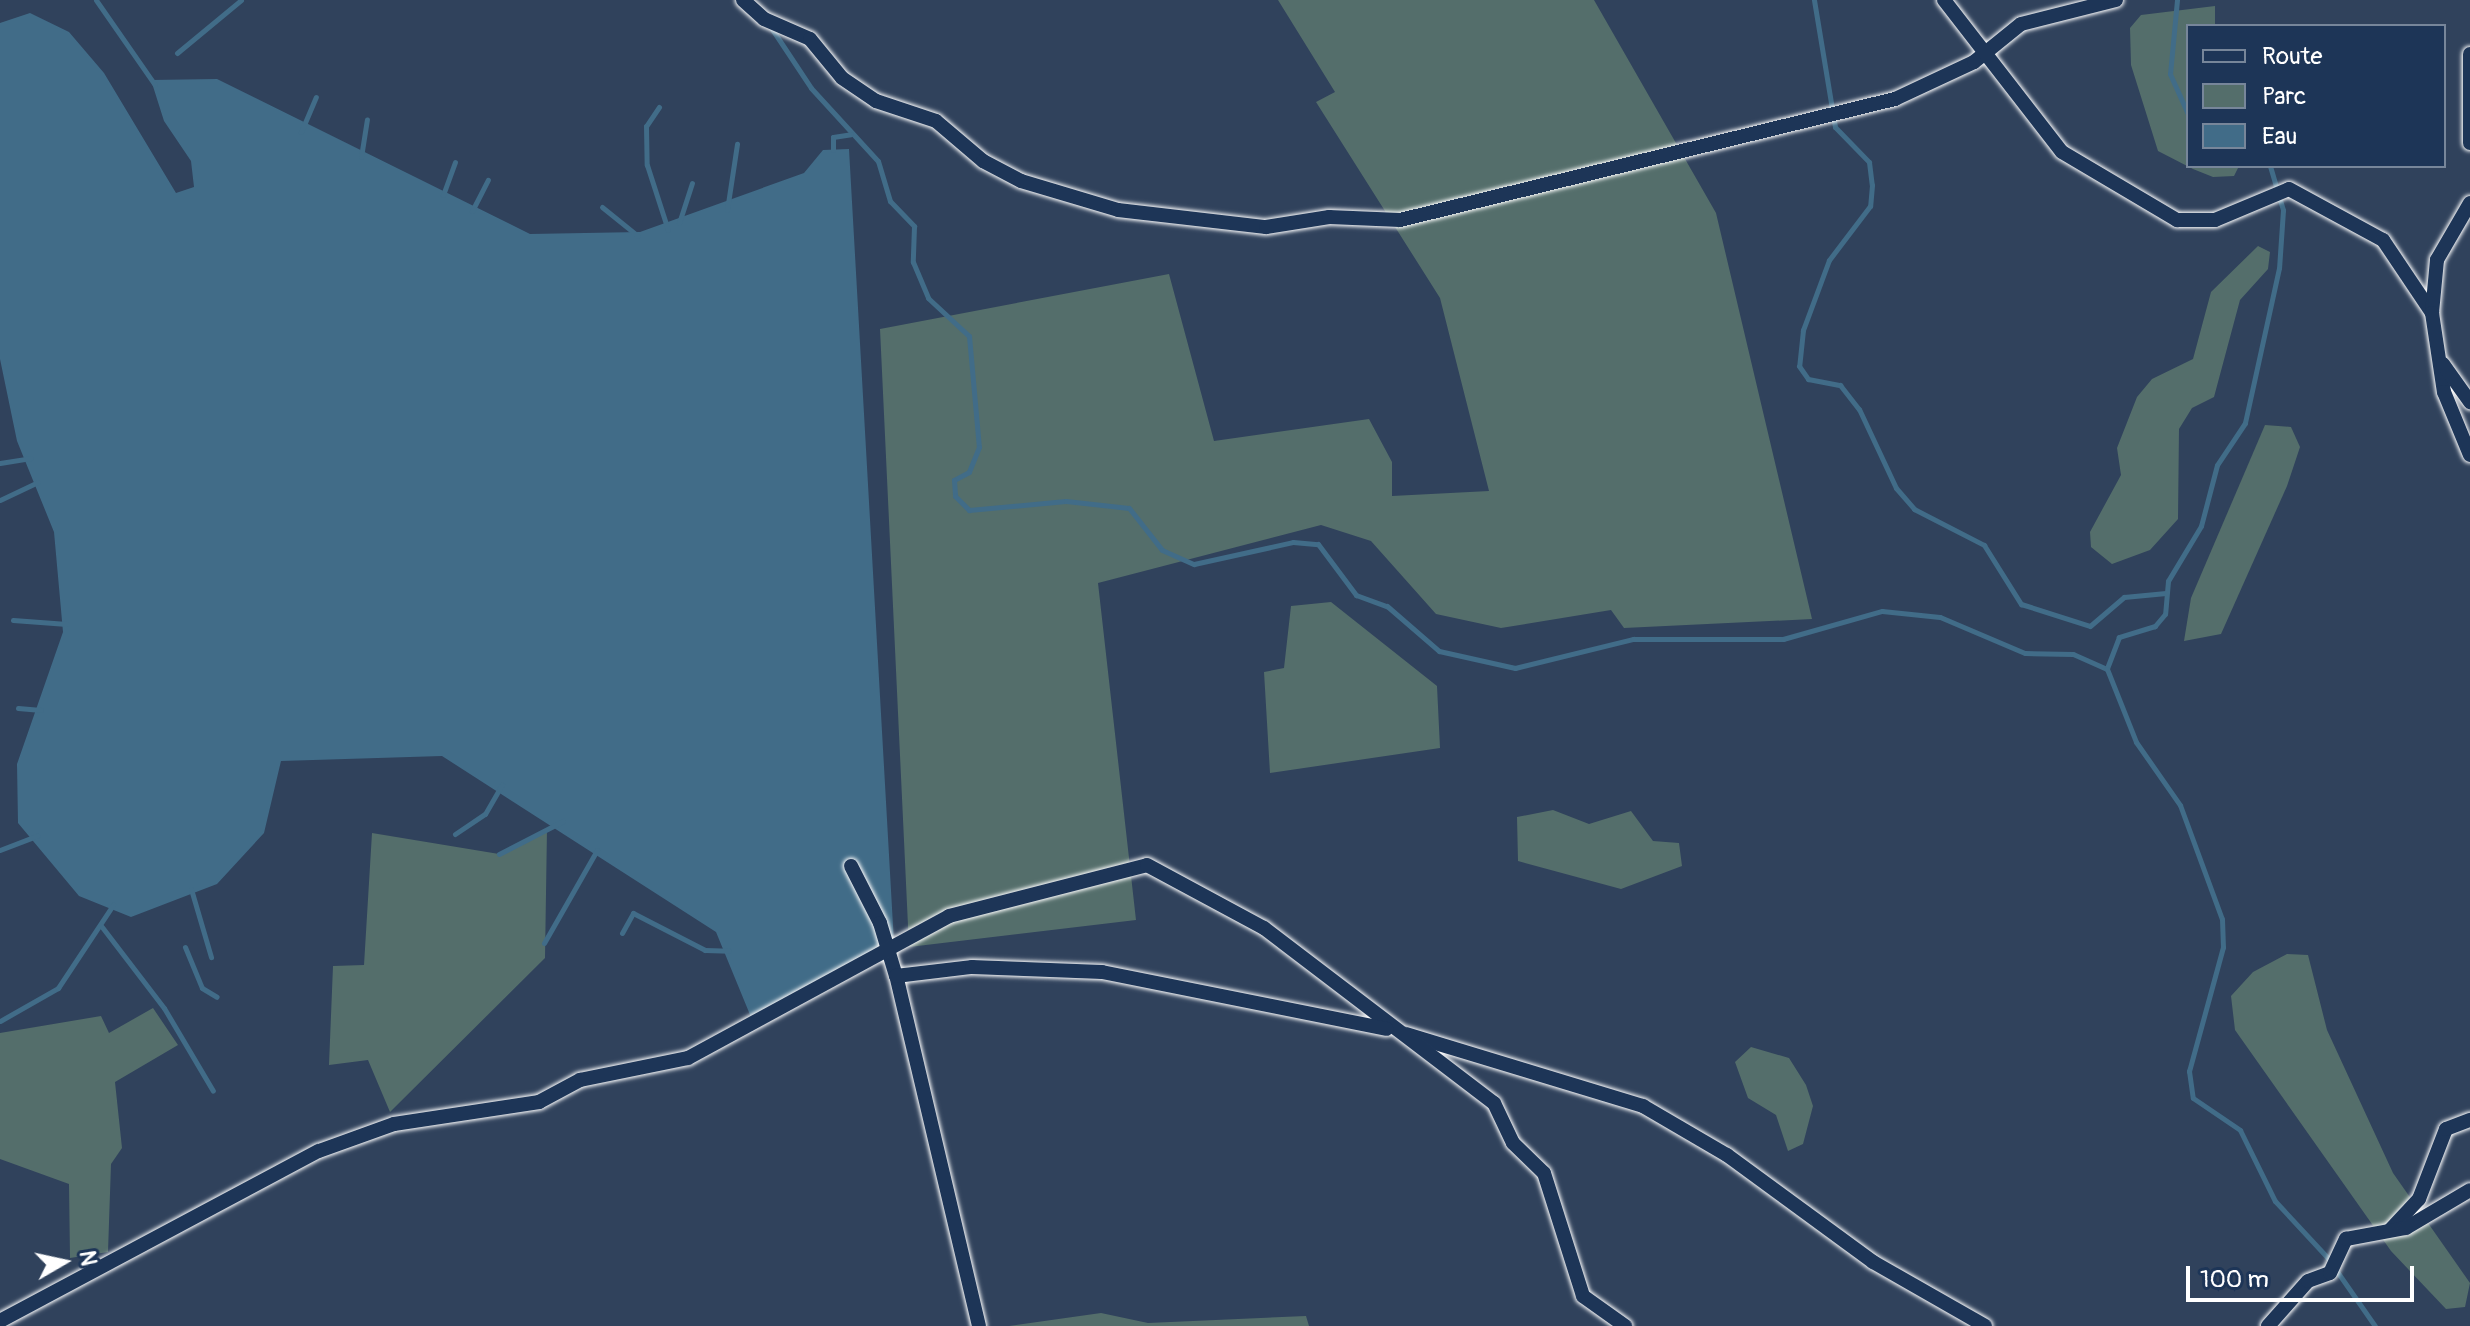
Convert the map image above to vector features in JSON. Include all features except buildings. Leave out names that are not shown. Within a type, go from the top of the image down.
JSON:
[{"type":"street","points":[[743,0],[764,19],[810,39],[842,78],[876,101],[936,121],[983,161],[1021,181],[1118,210],[1266,227],[1329,217],[1400,220],[1895,99],[1986,51],[2021,24],[2116,0]]},
{"type":"street","points":[[1944,0],[2062,152],[2177,220],[2201,222],[2289,189],[2383,240],[2432,313]]},
{"type":"street","points":[[2470,54],[2470,143]]},
{"type":"street","points":[[2470,203],[2437,260],[2432,313],[2444,392],[2470,455]]},
{"type":"street","points":[[2439,357],[2470,402]]},
{"type":"street","points":[[851,866],[889,951],[896,976],[979,1326]]},
{"type":"street","points":[[0,1321],[319,1151],[394,1124],[539,1102],[580,1080],[688,1058],[949,916],[1156,866],[1264,928],[1394,1030],[1494,1103],[1513,1143],[1544,1173],[1583,1296],[1625,1326]]},
{"type":"street","points":[[896,976],[972,967],[1102,972],[1394,1030],[1643,1106],[1727,1155],[1873,1262],[1985,1326]]},
{"type":"street","points":[[2390,1230],[2419,1199],[2446,1129],[2470,1120]]},
{"type":"street","points":[[2268,1326],[2308,1281],[2330,1273],[2346,1239],[2390,1230],[2470,1190]]},
{"type":"green space","points":[[1278,0],[1594,0],[1716,213],[1812,619],[1624,628],[1611,610],[1501,628],[1436,614],[1371,541],[1321,525],[1098,583],[1136,920],[909,947],[880,329],[1169,274],[1214,441],[1369,419],[1392,462],[1392,496],[1489,491],[1440,298],[1316,102],[1335,92]]},
{"type":"green space","points":[[2215,6],[2215,24],[2186,24],[2186,165],[2158,151],[2131,65],[2130,28],[2141,15]]},
{"type":"green space","points":[[2238,168],[2234,176],[2213,177],[2193,169]]},
{"type":"green space","points":[[2258,246],[2270,252],[2268,269],[2240,300],[2214,397],[2192,408],[2179,429],[2178,519],[2150,550],[2112,564],[2091,547],[2090,532],[2121,475],[2117,448],[2137,397],[2152,379],[2193,359],[2211,292]]},
{"type":"green space","points":[[2265,425],[2291,427],[2300,447],[2287,486],[2221,634],[2184,641],[2191,598]]},
{"type":"green space","points":[[1331,602],[1437,686],[1440,748],[1270,773],[1264,672],[1284,668],[1291,606]]},
{"type":"green space","points":[[1553,810],[1589,824],[1631,811],[1653,841],[1679,843],[1682,866],[1621,889],[1518,861],[1517,817]]},
{"type":"green space","points":[[547,829],[545,958],[390,1112],[368,1060],[329,1065],[333,966],[364,965],[372,833],[499,854]]},
{"type":"green space","points":[[2287,954],[2308,955],[2327,1030],[2393,1173],[2470,1283],[2465,1307],[2446,1309],[2391,1251],[2235,1030],[2231,996],[2253,972]]},
{"type":"green space","points":[[153,1008],[178,1045],[115,1082],[122,1148],[111,1164],[108,1252],[70,1258],[69,1184],[0,1159],[0,1033],[101,1016],[109,1033]]},
{"type":"green space","points":[[1751,1047],[1789,1058],[1806,1085],[1813,1106],[1803,1144],[1788,1151],[1776,1115],[1748,1098],[1735,1062]]},
{"type":"green space","points":[[1101,1313],[1148,1323],[1306,1316],[1309,1326],[1009,1326]]},
{"type":"water","points":[[30,13],[69,32],[104,73],[176,193],[194,187],[191,161],[164,121],[151,80],[217,79],[530,234],[640,232],[804,173],[823,150],[849,149],[894,943],[753,1022],[716,932],[442,756],[281,761],[264,833],[217,884],[131,917],[79,896],[18,823],[17,764],[63,632],[54,532],[17,441],[0,359],[0,23]]},
{"type":"waterway","points":[[96,0],[155,85]]},
{"type":"waterway","points":[[177,53],[241,0]]},
{"type":"waterway","points":[[1814,0],[1835,127],[1869,162],[1872,185],[1870,206],[1829,260],[1803,330],[1799,366],[1808,379],[1840,385],[1859,409],[1896,488],[1914,509],[1984,545],[2021,604],[2090,626],[2124,597],[2166,593]]},
{"type":"waterway","points":[[2177,0],[2170,74],[2186,110]]},
{"type":"waterway","points":[[770,26],[811,88],[878,161],[890,201],[914,226],[913,262],[928,298],[969,336],[979,447],[969,472],[954,480],[955,496],[969,510],[1066,501],[1129,508],[1162,550],[1194,564],[1293,542],[1318,544],[1356,595],[1387,606],[1439,651],[1515,668],[1633,639],[1783,639],[1882,611],[1940,617],[2025,653],[2073,654],[2107,669]]},
{"type":"waterway","points":[[301,132],[316,97]]},
{"type":"waterway","points":[[659,107],[646,126],[647,165],[668,230]]},
{"type":"waterway","points":[[361,157],[367,119]]},
{"type":"waterway","points":[[833,150],[833,137],[851,134]]},
{"type":"waterway","points":[[727,210],[737,144]]},
{"type":"waterway","points":[[443,195],[455,162]]},
{"type":"waterway","points":[[2271,168],[2283,210],[2279,268],[2245,423],[2217,465],[2201,526],[2168,581],[2165,614],[2155,626],[2119,637],[2107,669],[2136,742],[2180,805],[2222,919],[2223,947],[2189,1071],[2193,1098],[2240,1130],[2275,1201],[2327,1257],[2375,1326]]},
{"type":"waterway","points":[[472,211],[488,180]]},
{"type":"waterway","points":[[679,223],[692,183]]},
{"type":"waterway","points":[[602,207],[638,236]]},
{"type":"waterway","points":[[0,463],[31,458]]},
{"type":"waterway","points":[[0,500],[38,482]]},
{"type":"waterway","points":[[13,620],[67,624]]},
{"type":"waterway","points":[[18,708],[41,710]]},
{"type":"waterway","points":[[455,834],[485,814],[502,784]]},
{"type":"waterway","points":[[499,854],[563,821]]},
{"type":"waterway","points":[[0,850],[37,836]]},
{"type":"waterway","points":[[544,943],[597,850]]},
{"type":"waterway","points":[[191,889],[211,957]]},
{"type":"waterway","points":[[0,1021],[58,988],[113,905]]},
{"type":"waterway","points":[[622,933],[633,913],[705,950],[729,951]]},
{"type":"waterway","points":[[102,927],[164,1008],[213,1091]]},
{"type":"waterway","points":[[185,947],[202,988],[217,997]]}]
